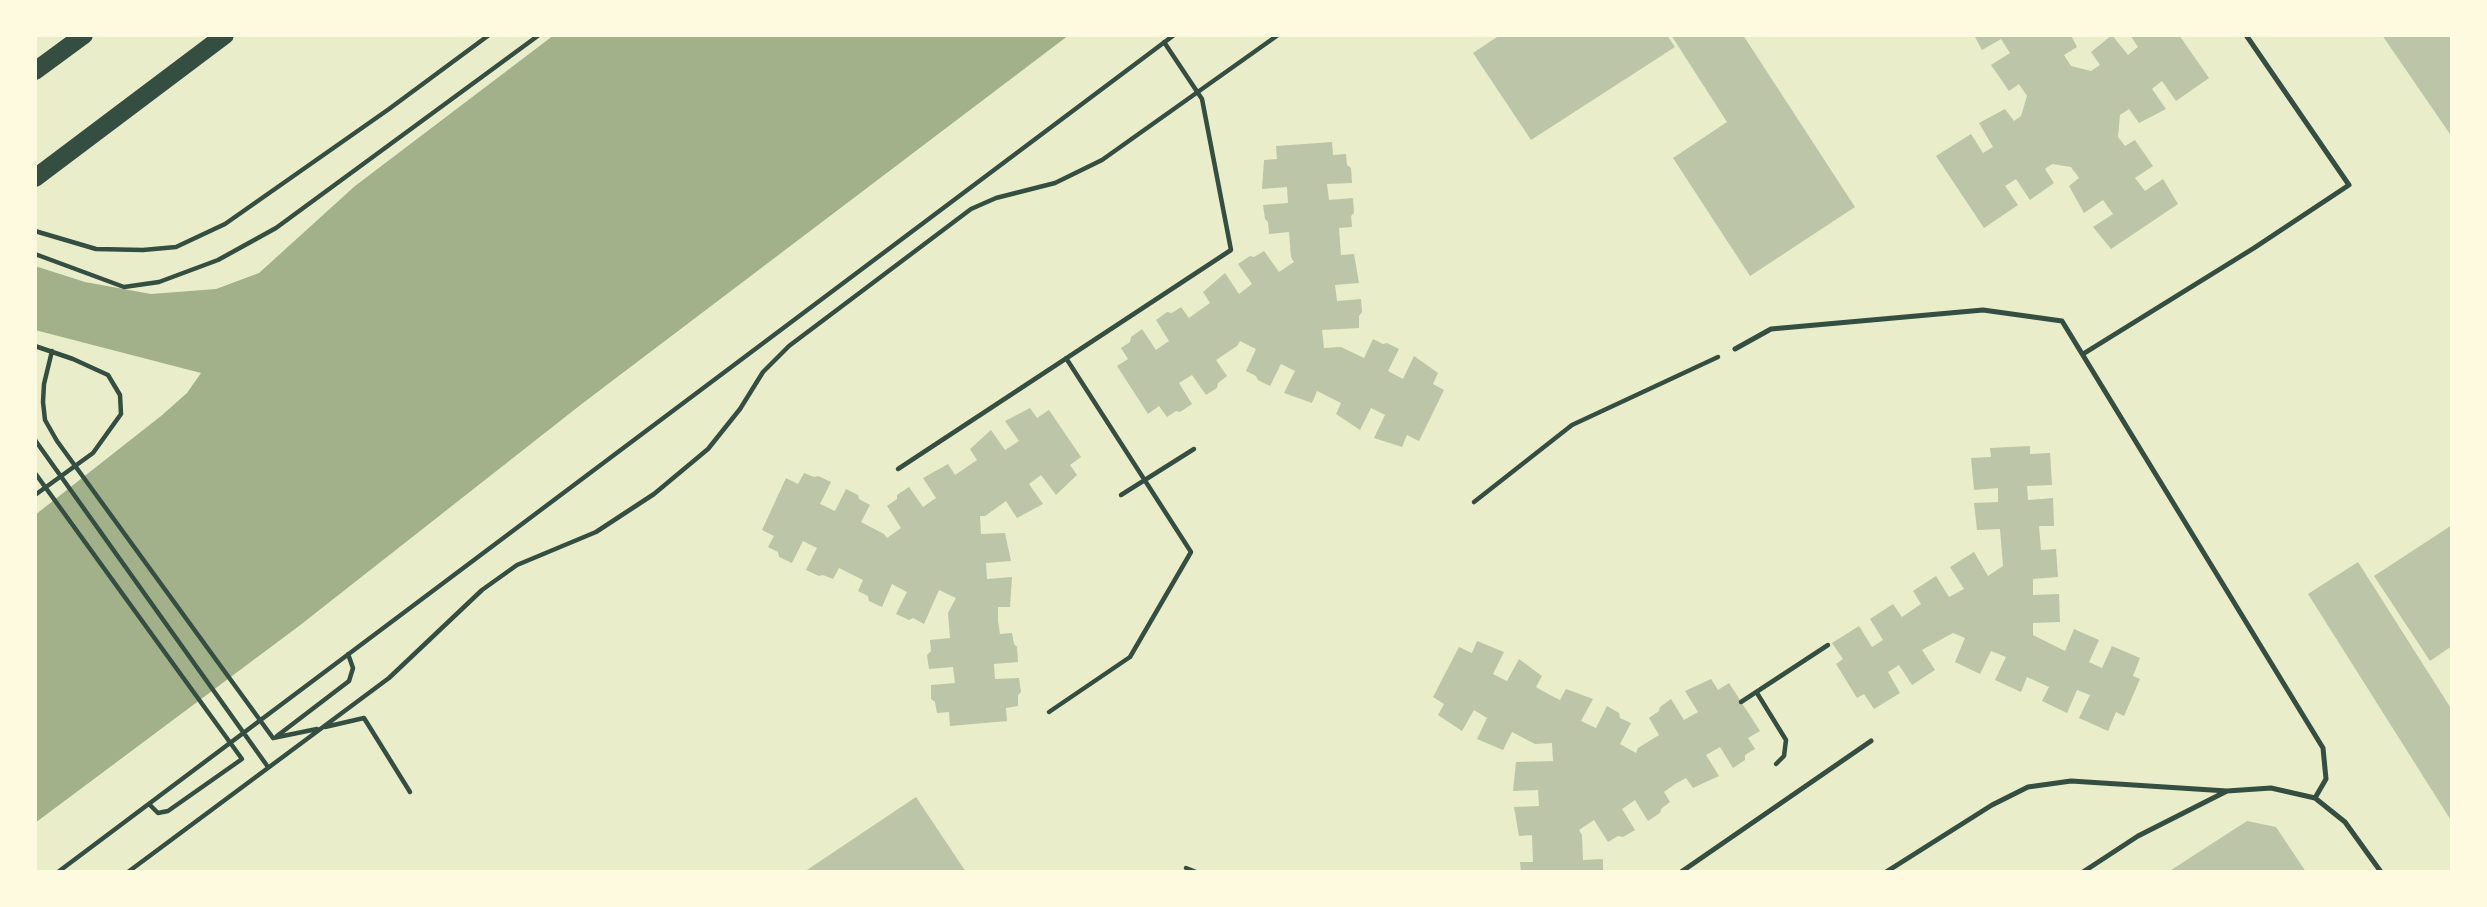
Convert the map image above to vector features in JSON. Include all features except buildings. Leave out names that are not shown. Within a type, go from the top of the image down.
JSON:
[{"type":"main road","points":[[35,71],[84,35]]},
{"type":"main road","points":[[35,178],[226,35]]},
{"type":"lane","points":[[2083,354],[2254,248],[2349,185],[2246,35]]},
{"type":"lane","points":[[1735,349],[1771,329],[1983,310],[2062,321],[2323,748],[2326,779],[2315,798]]},
{"type":"lane","points":[[1681,872],[1871,741]]},
{"type":"lane","points":[[1886,872],[1992,805],[2028,787],[2071,781],[2227,791],[2272,788],[2315,798],[2345,822],[2381,872]]},
{"type":"lane","points":[[2083,872],[2138,836],[2227,791]]},
{"type":"path","points":[[35,231],[96,249],[143,250],[176,247],[225,224],[489,35]]},
{"type":"path","points":[[35,254],[124,287],[159,282],[218,260],[276,228],[539,35]]},
{"type":"path","points":[[58,872],[1174,35]]},
{"type":"path","points":[[128,872],[389,678],[482,590],[517,565],[596,532],[654,494],[708,449],[740,409],[763,372],[789,346],[971,209],[996,198],[1055,183],[1102,160],[1279,35]]},
{"type":"path","points":[[898,469],[1231,250],[1202,99],[1164,42]]},
{"type":"path","points":[[35,346],[108,375],[120,395],[121,414],[93,453],[35,495]]},
{"type":"path","points":[[1474,502],[1572,425],[1735,349]]},
{"type":"path","points":[[52,351],[44,384],[45,420],[57,441],[273,738]]},
{"type":"path","points":[[1049,712],[1130,657],[1191,552],[1066,358]]},
{"type":"path","points":[[35,440],[268,767]]},
{"type":"path","points":[[1121,495],[1194,449]]},
{"type":"path","points":[[36,477],[242,759],[169,811],[158,813],[148,804]]},
{"type":"path","points":[[1741,702],[1828,645]]},
{"type":"path","points":[[273,738],[348,681],[352,668],[348,654]]},
{"type":"path","points":[[1757,692],[1786,740],[1784,756],[1776,764]]},
{"type":"path","points":[[273,738],[364,718],[410,792]]},
{"type":"path","points":[[1186,868],[1196,872]]},
{"type":"shaded area","points":[[554,35],[1069,35],[583,403],[299,626],[35,823],[35,515],[161,416],[187,393],[201,373],[35,330],[35,266],[85,282],[151,294],[216,289],[259,273],[355,186]]}]
